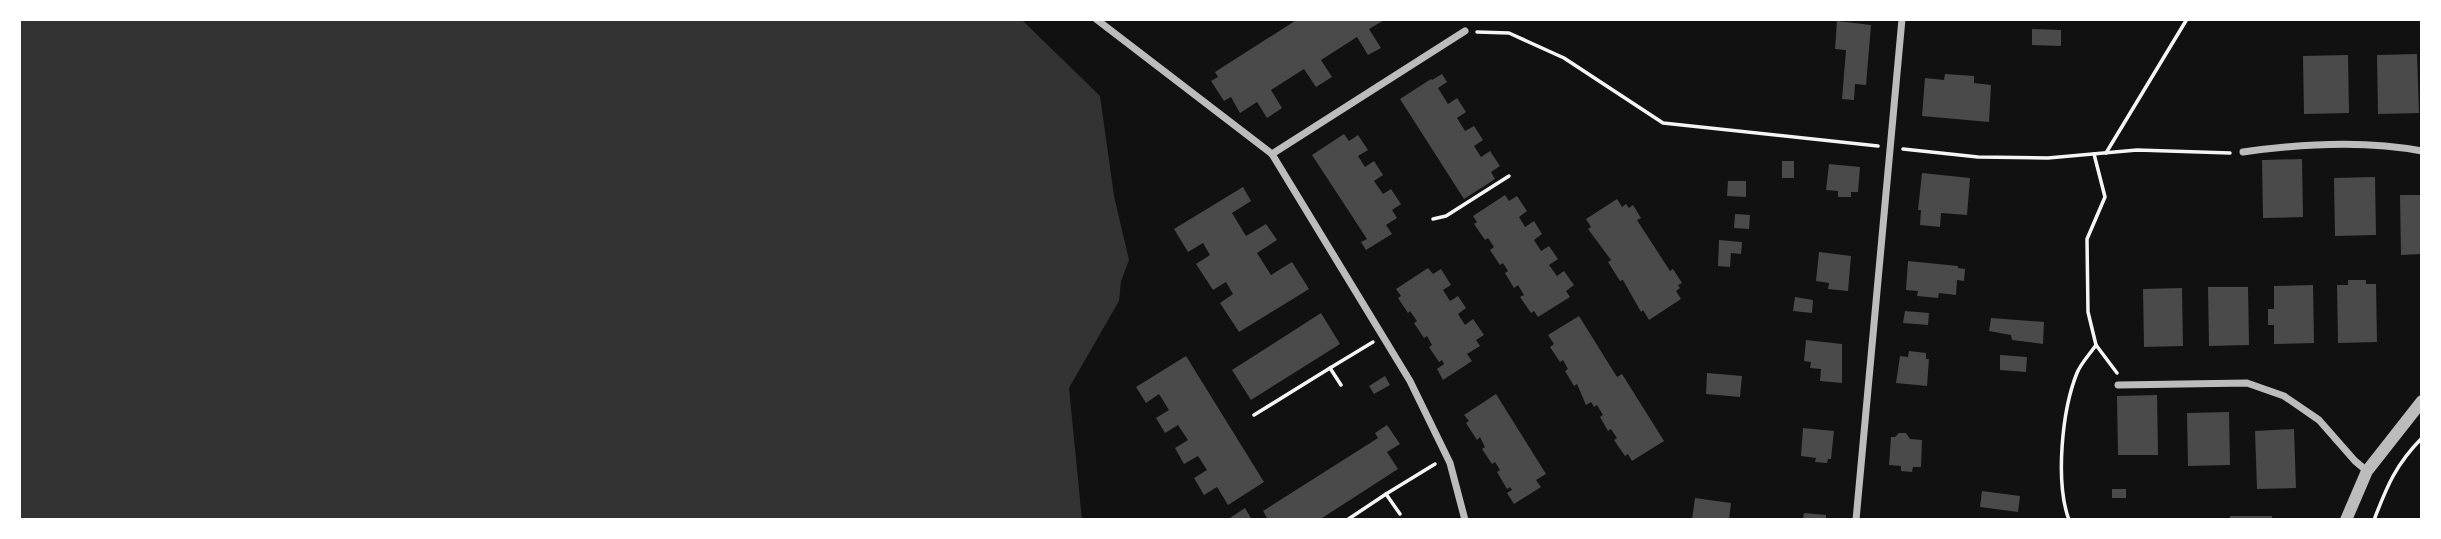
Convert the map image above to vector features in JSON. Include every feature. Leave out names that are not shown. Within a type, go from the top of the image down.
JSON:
[{"type":"street","points":[[1096,19],[1272,154],[1410,381],[1450,463],[1465,520]]},
{"type":"street","points":[[1856,520],[1902,19]]},
{"type":"street","points":[[1272,154],[1465,31]]},
{"type":"street","points":[[2243,152],[2285,146],[2331,145],[2404,147],[2422,151]]},
{"type":"street","points":[[2122,385],[2247,383],[2284,396],[2319,420],[2367,471]]},
{"type":"street","points":[[2346,520],[2367,471],[2422,401]]},
{"type":"path","points":[[2106,153],[2187,19]]},
{"type":"path","points":[[1465,31],[1509,33],[1564,58],[1662,123],[1978,157],[2048,158],[2137,150],[2243,152]]},
{"type":"path","points":[[2094,154],[2105,197],[2087,239],[2088,312],[2096,345],[2122,385]]},
{"type":"path","points":[[1433,219],[1447,216],[1508,176]]},
{"type":"path","points":[[1254,415],[1374,341]]},
{"type":"path","points":[[2069,520],[2063,504],[2062,430],[2077,372],[2096,345]]},
{"type":"path","points":[[1330,368],[1341,385]]},
{"type":"path","points":[[2374,520],[2389,480],[2404,457],[2422,438]]},
{"type":"path","points":[[1347,520],[1438,463]]},
{"type":"path","points":[[1386,494],[1400,514]]},
{"type":"shaded area","points":[[19,19],[1021,19],[1100,96],[1114,196],[1129,260],[1121,281],[1119,301],[1069,388],[1082,520],[19,520]]},
{"type":"building","points":[[1298,19],[1386,19],[1369,29],[1381,48],[1368,55],[1357,37],[1321,60],[1332,77],[1316,87],[1304,69],[1271,90],[1282,108],[1267,118],[1257,102],[1240,113],[1231,97],[1224,101],[1211,81],[1218,77],[1215,72]]},
{"type":"building","points":[[1837,21],[1871,25],[1866,85],[1855,84],[1854,100],[1842,99],[1846,50],[1835,49]]},
{"type":"building","points":[[2032,29],[2061,30],[2061,46],[2032,45]]},
{"type":"building","points":[[2417,54],[2419,113],[2378,114],[2377,55]]},
{"type":"building","points":[[2348,55],[2349,113],[2304,114],[2303,56]]},
{"type":"building","points":[[1442,74],[1447,82],[1438,88],[1448,104],[1457,98],[1466,112],[1457,118],[1465,131],[1474,126],[1483,140],[1474,146],[1481,157],[1490,151],[1500,166],[1491,172],[1495,179],[1464,199],[1400,99]]},
{"type":"building","points":[[1945,74],[1974,76],[1974,83],[1991,85],[1989,122],[1922,116],[1925,78],[1944,80]]},
{"type":"building","points":[[1344,134],[1349,141],[1358,135],[1368,150],[1358,156],[1365,167],[1374,161],[1383,175],[1374,181],[1383,194],[1391,189],[1401,204],[1392,210],[1397,218],[1386,225],[1392,234],[1366,250],[1361,242],[1367,239],[1312,155]]},
{"type":"building","points":[[2302,159],[2303,217],[2263,218],[2262,160]]},
{"type":"building","points":[[1782,161],[1794,161],[1794,178],[1782,178]]},
{"type":"building","points":[[1829,164],[1860,167],[1858,192],[1851,192],[1851,197],[1838,197],[1838,191],[1826,190]]},
{"type":"building","points":[[1922,173],[1970,178],[1967,215],[1941,213],[1940,227],[1920,225],[1921,210],[1918,210]]},
{"type":"building","points":[[2375,177],[2376,235],[2335,236],[2334,178]]},
{"type":"building","points":[[1728,181],[1746,181],[1746,197],[1727,196]]},
{"type":"building","points":[[1243,187],[1251,201],[1232,213],[1246,236],[1266,224],[1277,240],[1257,253],[1271,275],[1292,262],[1309,289],[1239,332],[1220,303],[1233,294],[1226,282],[1213,290],[1196,264],[1210,255],[1203,243],[1188,252],[1174,229]]},
{"type":"building","points":[[1505,195],[1509,201],[1517,196],[1527,211],[1519,217],[1525,227],[1534,221],[1542,234],[1534,240],[1541,251],[1549,246],[1558,259],[1549,265],[1557,276],[1564,271],[1574,285],[1566,291],[1570,297],[1538,317],[1534,311],[1531,313],[1520,297],[1524,295],[1518,285],[1514,288],[1505,273],[1508,271],[1503,263],[1500,265],[1490,250],[1494,247],[1488,238],[1485,240],[1474,224],[1477,222],[1473,216]]},
{"type":"building","points":[[2400,195],[2422,195],[2422,254],[2401,255]]},
{"type":"building","points":[[1617,199],[1622,207],[1626,204],[1629,208],[1633,205],[1641,218],[1637,220],[1670,271],[1673,269],[1682,283],[1676,291],[1681,299],[1649,320],[1643,310],[1641,312],[1623,280],[1620,281],[1608,262],[1611,260],[1588,229],[1591,227],[1586,219]]},
{"type":"building","points":[[1735,214],[1750,215],[1749,229],[1734,228]]},
{"type":"building","points":[[1719,240],[1742,242],[1741,254],[1731,253],[1730,267],[1718,266]]},
{"type":"building","points":[[1819,252],[1851,256],[1848,291],[1828,289],[1829,283],[1816,281]]},
{"type":"building","points":[[1908,261],[1958,266],[1965,269],[1964,281],[1957,280],[1956,295],[1939,293],[1938,298],[1917,296],[1918,291],[1906,290]]},
{"type":"building","points":[[1428,268],[1433,274],[1441,269],[1451,285],[1443,290],[1450,301],[1458,296],[1466,308],[1458,314],[1465,325],[1473,319],[1484,335],[1476,340],[1480,346],[1467,354],[1472,361],[1443,380],[1437,369],[1444,364],[1442,360],[1439,362],[1429,347],[1432,345],[1427,336],[1424,338],[1414,323],[1417,321],[1398,298],[1401,296],[1396,289]]},
{"type":"building","points":[[2348,280],[2366,280],[2366,284],[2376,284],[2377,342],[2338,343],[2337,285],[2348,285]]},
{"type":"building","points":[[2313,285],[2314,343],[2274,344],[2274,325],[2268,325],[2268,309],[2274,309],[2274,286]]},
{"type":"building","points":[[2208,287],[2248,287],[2249,345],[2209,346]]},
{"type":"building","points":[[2182,288],[2183,346],[2144,347],[2143,289]]},
{"type":"building","points":[[1795,297],[1813,300],[1812,313],[1793,311]]},
{"type":"building","points":[[1905,311],[1929,313],[1928,325],[1903,323]]},
{"type":"building","points":[[1321,313],[1340,344],[1251,400],[1232,370]]},
{"type":"building","points":[[1579,316],[1617,377],[1622,374],[1664,441],[1632,461],[1614,440],[1617,438],[1611,429],[1608,431],[1597,405],[1594,407],[1591,402],[1586,405],[1577,384],[1574,386],[1565,371],[1568,369],[1563,360],[1560,362],[1550,347],[1554,344],[1548,335]]},
{"type":"building","points":[[1991,318],[2044,322],[2043,344],[2012,340],[2011,335],[1989,331]]},
{"type":"building","points":[[1806,340],[1842,344],[1842,383],[1820,381],[1821,369],[1810,368],[1811,362],[1804,361]]},
{"type":"building","points":[[1909,351],[1926,353],[1926,359],[1929,359],[1927,386],[1896,383],[1900,356],[1908,357]]},
{"type":"building","points":[[2000,355],[2027,357],[2026,372],[2000,370]]},
{"type":"building","points":[[1186,356],[1264,482],[1228,505],[1217,487],[1204,495],[1194,478],[1207,470],[1198,456],[1184,464],[1175,448],[1188,440],[1178,425],[1165,433],[1156,418],[1169,410],[1159,394],[1146,403],[1136,387]]},
{"type":"building","points":[[1707,373],[1742,376],[1740,397],[1706,394]]},
{"type":"building","points":[[1385,376],[1390,385],[1374,394],[1369,386]]},
{"type":"building","points":[[1496,394],[1546,474],[1536,480],[1541,487],[1514,504],[1507,493],[1512,490],[1510,487],[1507,489],[1497,472],[1500,470],[1495,462],[1492,464],[1482,449],[1485,447],[1480,437],[1477,440],[1464,415]]},
{"type":"building","points":[[2157,395],[2158,455],[2118,455],[2117,396]]},
{"type":"building","points":[[2229,412],[2230,465],[2188,466],[2187,413]]},
{"type":"building","points":[[1387,425],[1400,444],[1387,452],[1398,469],[1319,520],[1268,520],[1263,511],[1378,438],[1375,433]]},
{"type":"building","points":[[1803,428],[1834,431],[1831,459],[1828,459],[1827,463],[1815,462],[1816,458],[1801,456]]},
{"type":"building","points":[[2294,429],[2296,488],[2257,489],[2255,431]]},
{"type":"building","points":[[1906,433],[1910,439],[1922,440],[1921,467],[1913,467],[1912,472],[1901,471],[1901,466],[1889,465],[1891,437]]},
{"type":"building","points":[[2112,489],[2126,489],[2126,498],[2112,498]]},
{"type":"building","points":[[1982,491],[2020,496],[2018,512],[1980,507]]},
{"type":"building","points":[[1695,498],[1731,503],[1729,520],[1692,520]]},
{"type":"building","points":[[1245,508],[1252,520],[1227,520]]},
{"type":"building","points":[[1804,513],[1826,515],[1826,520],[1803,520]]},
{"type":"building","points":[[2230,516],[2272,516],[2272,520],[2230,520]]}]
